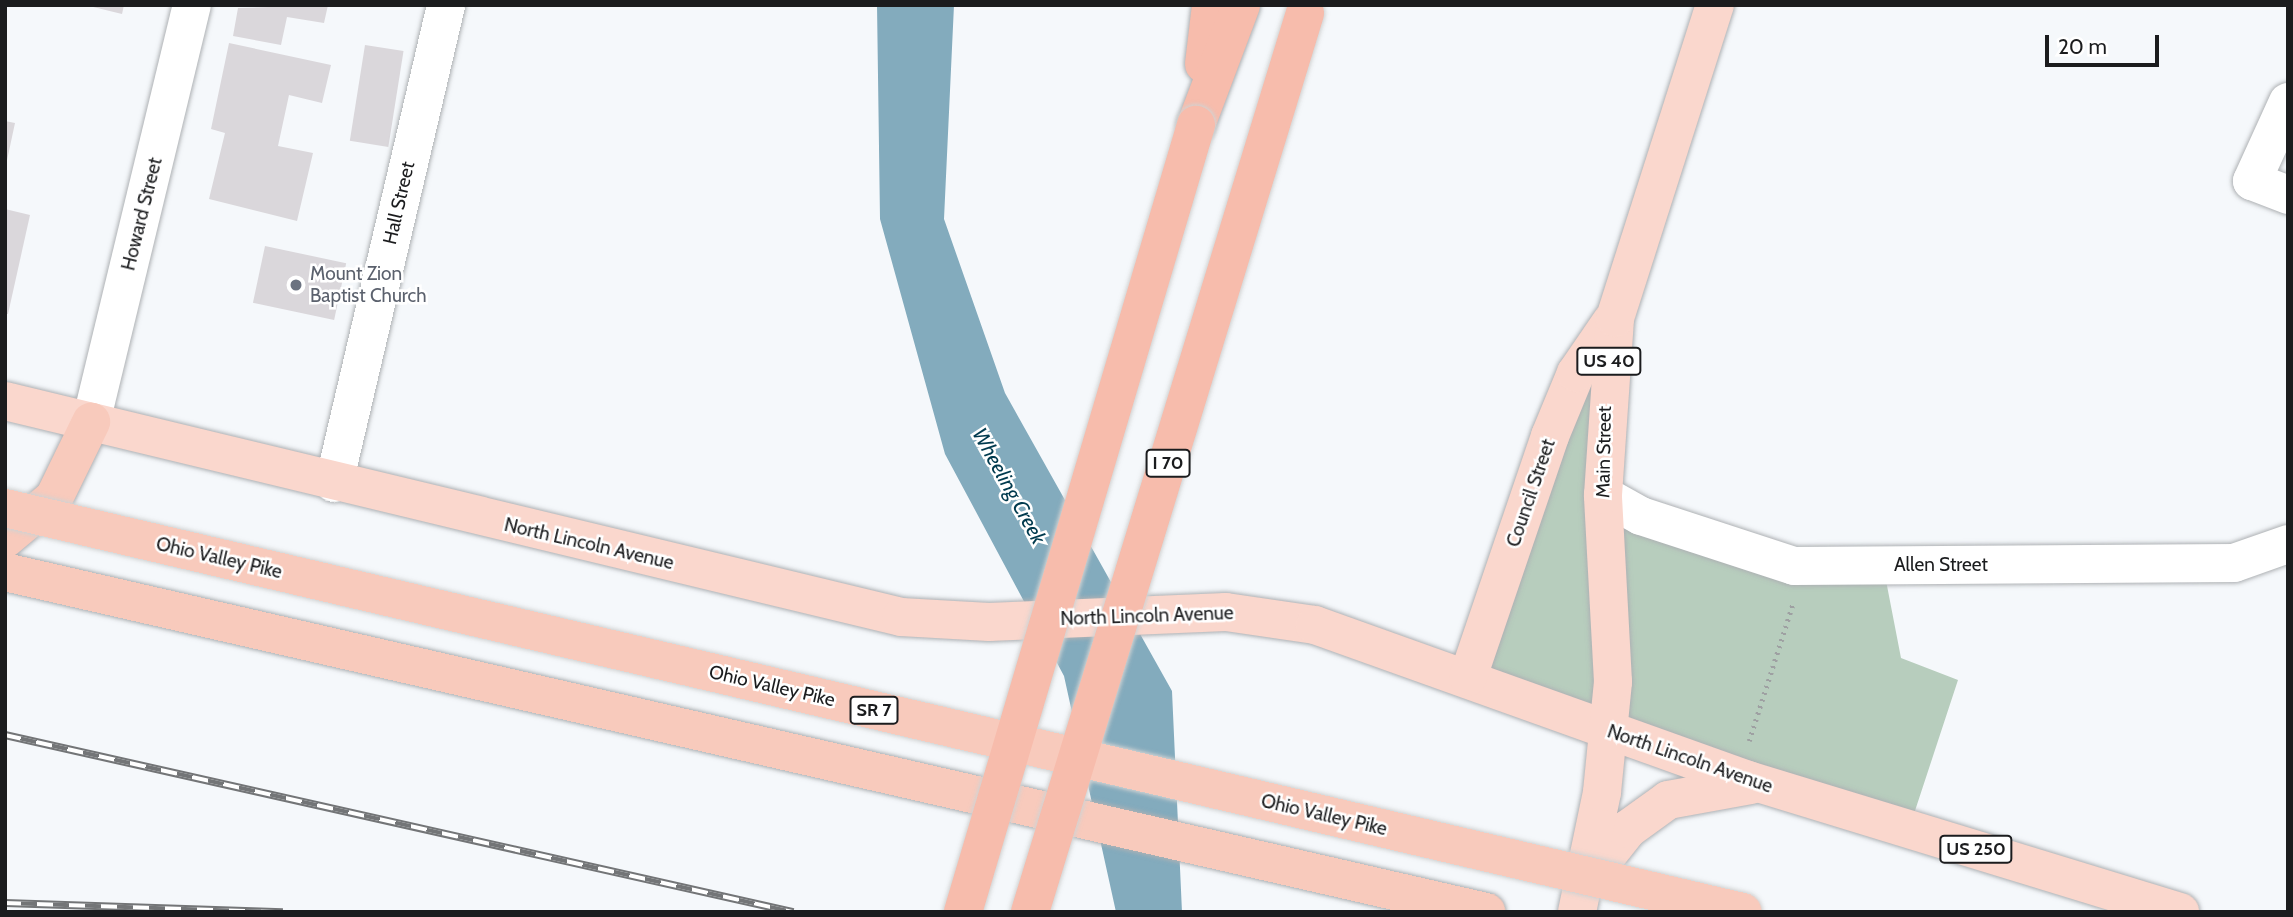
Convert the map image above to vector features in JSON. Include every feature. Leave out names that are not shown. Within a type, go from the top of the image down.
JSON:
[{"type":"highway","points":[[1196,125],[1211,5]]},
{"type":"highway","points":[[963,912],[1196,125],[1241,5]]},
{"type":"highway","name":"I 70","points":[[1030,912],[1307,8]]},
{"type":"highway","points":[[5,539],[54,498],[91,422]]},
{"type":"highway","name":"Ohio Valley Pike","points":[[5,509],[1743,912]]},
{"type":"highway","points":[[5,572],[1486,912]]},
{"type":"main road","name":"Main Street","points":[[1581,900],[1609,731],[1612,629],[1603,495],[1615,318],[1715,5]]},
{"type":"main road","name":"Council Street","points":[[1468,677],[1576,373],[1615,318]]},
{"type":"main road","name":"North Lincoln Avenue","points":[[5,401],[867,611],[947,621],[1226,612],[1315,625],[1468,677],[1609,731],[1755,781],[2180,912]]},
{"type":"main road","points":[[1581,900],[1628,829],[1668,800],[1755,781]]},
{"type":"street","name":"Howard Street","points":[[91,422],[192,5]]},
{"type":"street","name":"Hall Street","points":[[334,483],[446,5]]},
{"type":"street","points":[[2288,102],[2252,181],[2288,195]]},
{"type":"street","name":"Allen Street","points":[[1603,495],[1641,516],[1756,556],[1805,566],[2234,563],[2288,544]]},
{"type":"path","points":[[1755,781],[1805,566]]},
{"type":"green space","points":[[1596,339],[1603,495],[1641,516],[1883,565],[1901,658],[1958,680],[1909,829],[1468,677]]},
{"type":"water","name":"Wheeling Creek","points":[[877,5],[954,5],[944,219],[1005,393],[1172,691],[1182,912],[1116,912],[1064,676],[945,454],[880,219]]},
{"type":"building","points":[[85,5],[124,5],[122,14]]},
{"type":"building","points":[[328,5],[324,23],[287,17],[281,45],[233,36],[238,8]]},
{"type":"building","points":[[229,43],[331,65],[322,103],[289,95],[278,146],[313,153],[297,221],[209,199],[225,133],[211,129]]},
{"type":"building","points":[[365,45],[404,51],[388,147],[350,141]]},
{"type":"building","points":[[5,121],[15,123],[6,165],[5,164]]},
{"type":"building","points":[[5,209],[30,215],[8,314],[5,314]]},
{"type":"building","points":[[265,246],[346,263],[334,320],[253,303]]},
{"type":"railway","points":[[5,735],[793,912]]},
{"type":"railway","points":[[5,903],[283,912]]},
{"type":"place","name":"Mount Zion Baptist Church","points":[[296,285]]}]
